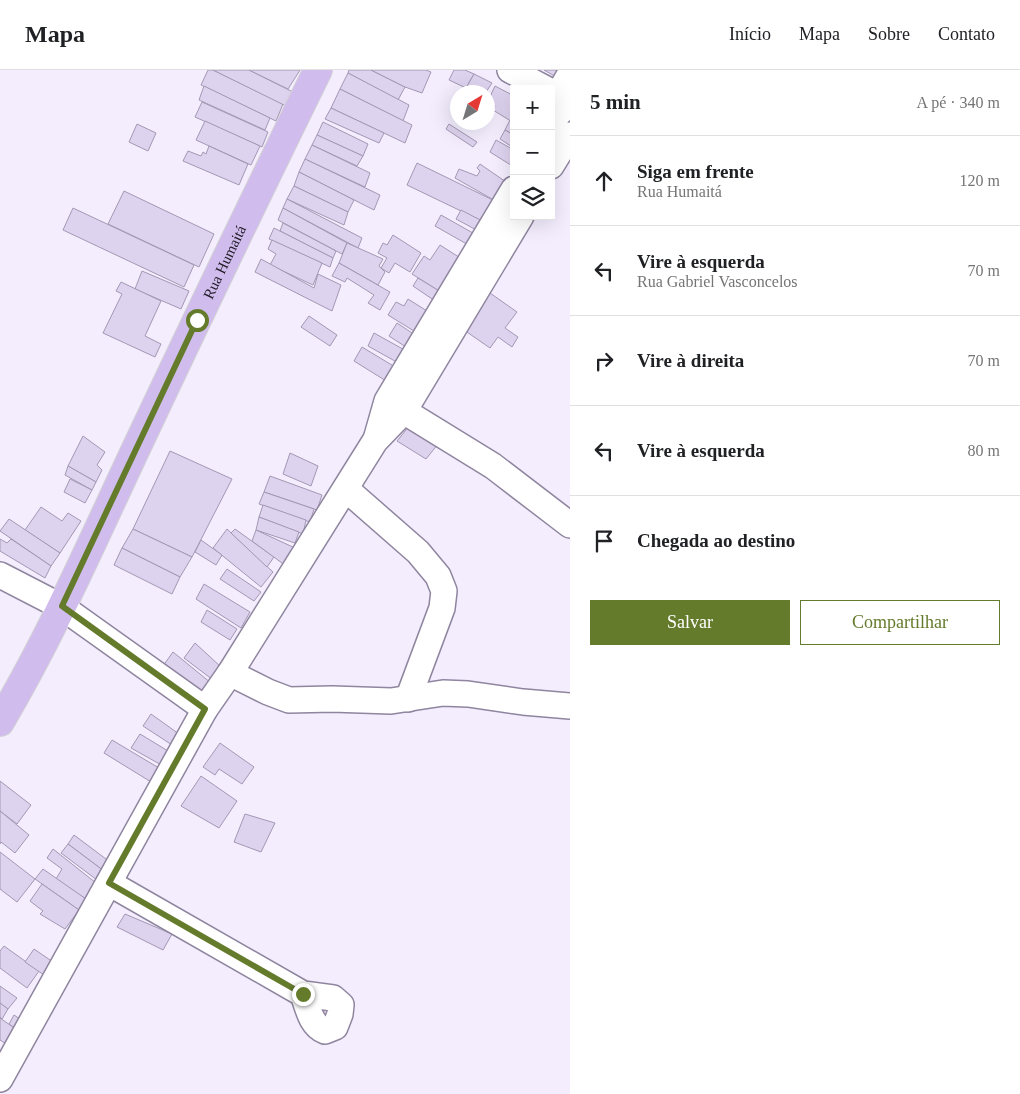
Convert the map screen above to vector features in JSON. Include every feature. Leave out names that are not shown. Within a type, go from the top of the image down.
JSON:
[{"type":"main road","name":"Rua Humaitá","points":[[0,722],[22,685],[62,606],[192,329],[318,70]]},
{"type":"street","points":[[510,70],[558,98],[570,74]]},
{"type":"street","points":[[555,159],[570,135]]},
{"type":"street","points":[[0,1079],[205,709],[230,673],[346,489],[485,258],[510,199]]},
{"type":"street","points":[[485,258],[518,220]]},
{"type":"street","points":[[396,406],[494,466],[570,525]]},
{"type":"street","points":[[346,489],[418,552],[438,576],[444,591],[442,608],[408,699]]},
{"type":"street","points":[[0,575],[62,606],[205,709]]},
{"type":"street","points":[[230,673],[289,700],[332,699],[391,702],[443,693],[468,694],[523,702],[570,706]]},
{"type":"street","points":[[109,883],[303,994]]},
{"type":"building","points":[[208,70],[213,70],[283,104],[276,121],[201,85]]},
{"type":"building","points":[[213,70],[249,70],[295,93],[288,107]]},
{"type":"building","points":[[249,70],[300,70],[288,89]]},
{"type":"building","points":[[349,70],[371,70],[405,87],[398,100],[348,73]]},
{"type":"building","points":[[371,70],[426,70],[431,72],[422,93],[405,87]]},
{"type":"building","points":[[454,70],[465,70],[474,74],[468,85],[460,85],[449,80]]},
{"type":"building","points":[[544,70],[562,70],[558,78]]},
{"type":"building","points":[[348,73],[409,105],[403,121],[340,89]]},
{"type":"building","points":[[474,74],[492,83],[491,85],[468,85]]},
{"type":"building","points":[[204,86],[270,118],[265,130],[199,100]]},
{"type":"building","points":[[495,86],[510,94],[510,121],[495,111]]},
{"type":"building","points":[[340,89],[412,125],[405,143],[331,108]]},
{"type":"building","points":[[202,102],[268,132],[262,147],[195,117]]},
{"type":"building","points":[[331,108],[384,133],[379,143],[325,119]]},
{"type":"building","points":[[510,120],[510,133],[505,130]]},
{"type":"building","points":[[205,121],[260,146],[251,165],[196,140]]},
{"type":"building","points":[[323,122],[368,144],[363,156],[317,135]]},
{"type":"building","points":[[137,124],[156,133],[148,151],[129,142]]},
{"type":"building","points":[[449,124],[450,130],[458,130],[477,142],[473,147],[446,129]]},
{"type":"building","points":[[505,130],[510,133],[510,145],[500,139]]},
{"type":"building","points":[[317,135],[363,156],[357,166],[312,145]]},
{"type":"building","points":[[496,140],[510,148],[510,164],[490,152]]},
{"type":"building","points":[[312,145],[370,173],[365,187],[305,159]]},
{"type":"building","points":[[209,146],[248,164],[239,185],[183,161],[188,151],[201,156],[203,152],[206,154]]},
{"type":"building","points":[[305,159],[380,195],[374,210],[299,172]]},
{"type":"building","points":[[417,163],[499,203],[488,224],[407,185]]},
{"type":"building","points":[[480,164],[509,184],[499,203],[455,178],[459,169],[477,176],[480,171],[477,168]]},
{"type":"building","points":[[299,172],[354,200],[348,212],[294,186]]},
{"type":"building","points":[[294,186],[348,212],[344,225],[287,199]]},
{"type":"building","points":[[124,191],[214,234],[199,267],[108,224]]},
{"type":"building","points":[[287,199],[362,238],[358,248],[283,208]]},
{"type":"building","points":[[73,208],[194,265],[184,287],[63,230]]},
{"type":"building","points":[[283,208],[347,243],[342,254],[278,220]]},
{"type":"building","points":[[461,210],[488,224],[482,233],[456,219]]},
{"type":"building","points":[[441,215],[480,237],[472,247],[435,226]]},
{"type":"building","points":[[283,223],[336,251],[333,258],[280,231]]},
{"type":"building","points":[[274,228],[333,258],[330,267],[269,239]]},
{"type":"building","points":[[393,235],[421,253],[410,272],[395,263],[389,273],[381,268],[387,258],[378,253],[383,243],[387,245]]},
{"type":"building","points":[[272,240],[322,263],[313,285],[270,265],[276,254],[268,249]]},
{"type":"building","points":[[347,243],[383,259],[379,266],[385,272],[378,285],[339,263]]},
{"type":"building","points":[[440,245],[465,261],[444,294],[412,274],[424,256],[430,260]]},
{"type":"building","points":[[261,259],[314,288],[318,274],[341,285],[332,311],[255,272]]},
{"type":"building","points":[[339,263],[390,292],[380,310],[368,303],[374,295],[347,278],[345,282],[332,276]]},
{"type":"building","points":[[142,271],[189,291],[181,309],[135,289]]},
{"type":"building","points":[[418,278],[444,294],[438,303],[413,286]]},
{"type":"building","points":[[121,282],[161,301],[145,336],[161,344],[155,357],[103,333],[122,294],[116,291]]},
{"type":"building","points":[[490,293],[517,312],[505,328],[518,337],[512,347],[498,337],[490,348],[464,330]]},
{"type":"building","points":[[408,299],[435,316],[422,336],[388,315],[396,302],[404,306]]},
{"type":"building","points":[[309,316],[337,335],[330,346],[301,327]]},
{"type":"building","points":[[397,323],[421,339],[412,351],[389,336]]},
{"type":"building","points":[[374,333],[410,353],[402,365],[368,346]]},
{"type":"building","points":[[362,347],[400,370],[391,384],[354,361]]},
{"type":"building","points":[[410,425],[438,444],[426,459],[397,441]]},
{"type":"building","points":[[83,436],[105,452],[97,465],[102,470],[96,482],[68,466]]},
{"type":"building","points":[[170,451],[232,479],[192,557],[133,529]]},
{"type":"building","points":[[290,453],[318,466],[311,486],[283,474]]},
{"type":"building","points":[[68,466],[96,482],[92,490],[65,475]]},
{"type":"building","points":[[270,476],[322,495],[317,510],[264,492]]},
{"type":"building","points":[[70,479],[92,490],[85,503],[64,492]]},
{"type":"building","points":[[264,492],[314,509],[310,522],[259,504]]},
{"type":"building","points":[[263,505],[306,520],[303,534],[259,517]]},
{"type":"building","points":[[41,507],[62,521],[68,513],[81,521],[60,553],[25,530]]},
{"type":"building","points":[[259,517],[299,532],[295,543],[256,530]]},
{"type":"building","points":[[9,519],[60,553],[51,566],[0,531]]},
{"type":"building","points":[[133,529],[192,557],[180,577],[122,548]]},
{"type":"building","points":[[227,529],[273,572],[261,587],[213,548]]},
{"type":"building","points":[[235,529],[274,557],[267,567],[231,533]]},
{"type":"building","points":[[256,530],[295,548],[286,566],[252,541]]},
{"type":"building","points":[[0,539],[7,543],[11,539],[51,566],[45,578],[0,551]]},
{"type":"building","points":[[201,540],[222,555],[216,565],[195,552]]},
{"type":"building","points":[[122,548],[180,577],[172,594],[114,565]]},
{"type":"building","points":[[227,569],[261,592],[254,601],[220,579]]},
{"type":"building","points":[[204,584],[250,612],[241,628],[196,599]]},
{"type":"building","points":[[207,610],[237,629],[230,640],[201,622]]},
{"type":"building","points":[[195,643],[221,667],[213,680],[184,658]]},
{"type":"building","points":[[173,652],[211,683],[200,699],[160,670]]},
{"type":"building","points":[[151,714],[179,734],[172,745],[143,726]]},
{"type":"building","points":[[140,734],[173,754],[165,767],[131,748]]},
{"type":"building","points":[[112,740],[164,771],[156,785],[104,753]]},
{"type":"building","points":[[220,743],[254,767],[242,784],[219,769],[215,775],[203,767]]},
{"type":"building","points":[[201,776],[237,801],[219,828],[181,806]]},
{"type":"building","points":[[0,781],[31,805],[17,824],[0,811]]},
{"type":"building","points":[[0,811],[29,835],[15,853],[1,842],[0,844]]},
{"type":"building","points":[[245,814],[275,823],[261,852],[234,842]]},
{"type":"building","points":[[74,835],[110,862],[104,871],[68,844]]},
{"type":"building","points":[[68,844],[104,871],[97,880],[61,853]]},
{"type":"building","points":[[53,849],[96,883],[86,899],[56,879],[62,869],[47,858]]},
{"type":"building","points":[[0,852],[35,879],[17,902],[0,889]]},
{"type":"building","points":[[43,869],[86,899],[79,910],[35,879]]},
{"type":"building","points":[[42,884],[79,910],[65,929],[40,914],[43,911],[30,901]]},
{"type":"building","points":[[125,914],[172,934],[163,950],[117,927]]},
{"type":"building","points":[[4,946],[39,971],[27,988],[0,968],[0,951]]},
{"type":"building","points":[[34,949],[53,962],[44,975],[25,962]]},
{"type":"building","points":[[0,986],[17,998],[8,1009],[0,1003]]},
{"type":"building","points":[[0,1003],[8,1009],[2,1019],[0,1017]]},
{"type":"building","points":[[14,1015],[26,1023],[20,1032],[9,1024]]},
{"type":"building","points":[[0,1018],[20,1032],[11,1047],[0,1040]]},
{"type":"route","points":[[197,320],[62,606],[205,709],[109,883],[303,994]]}]
